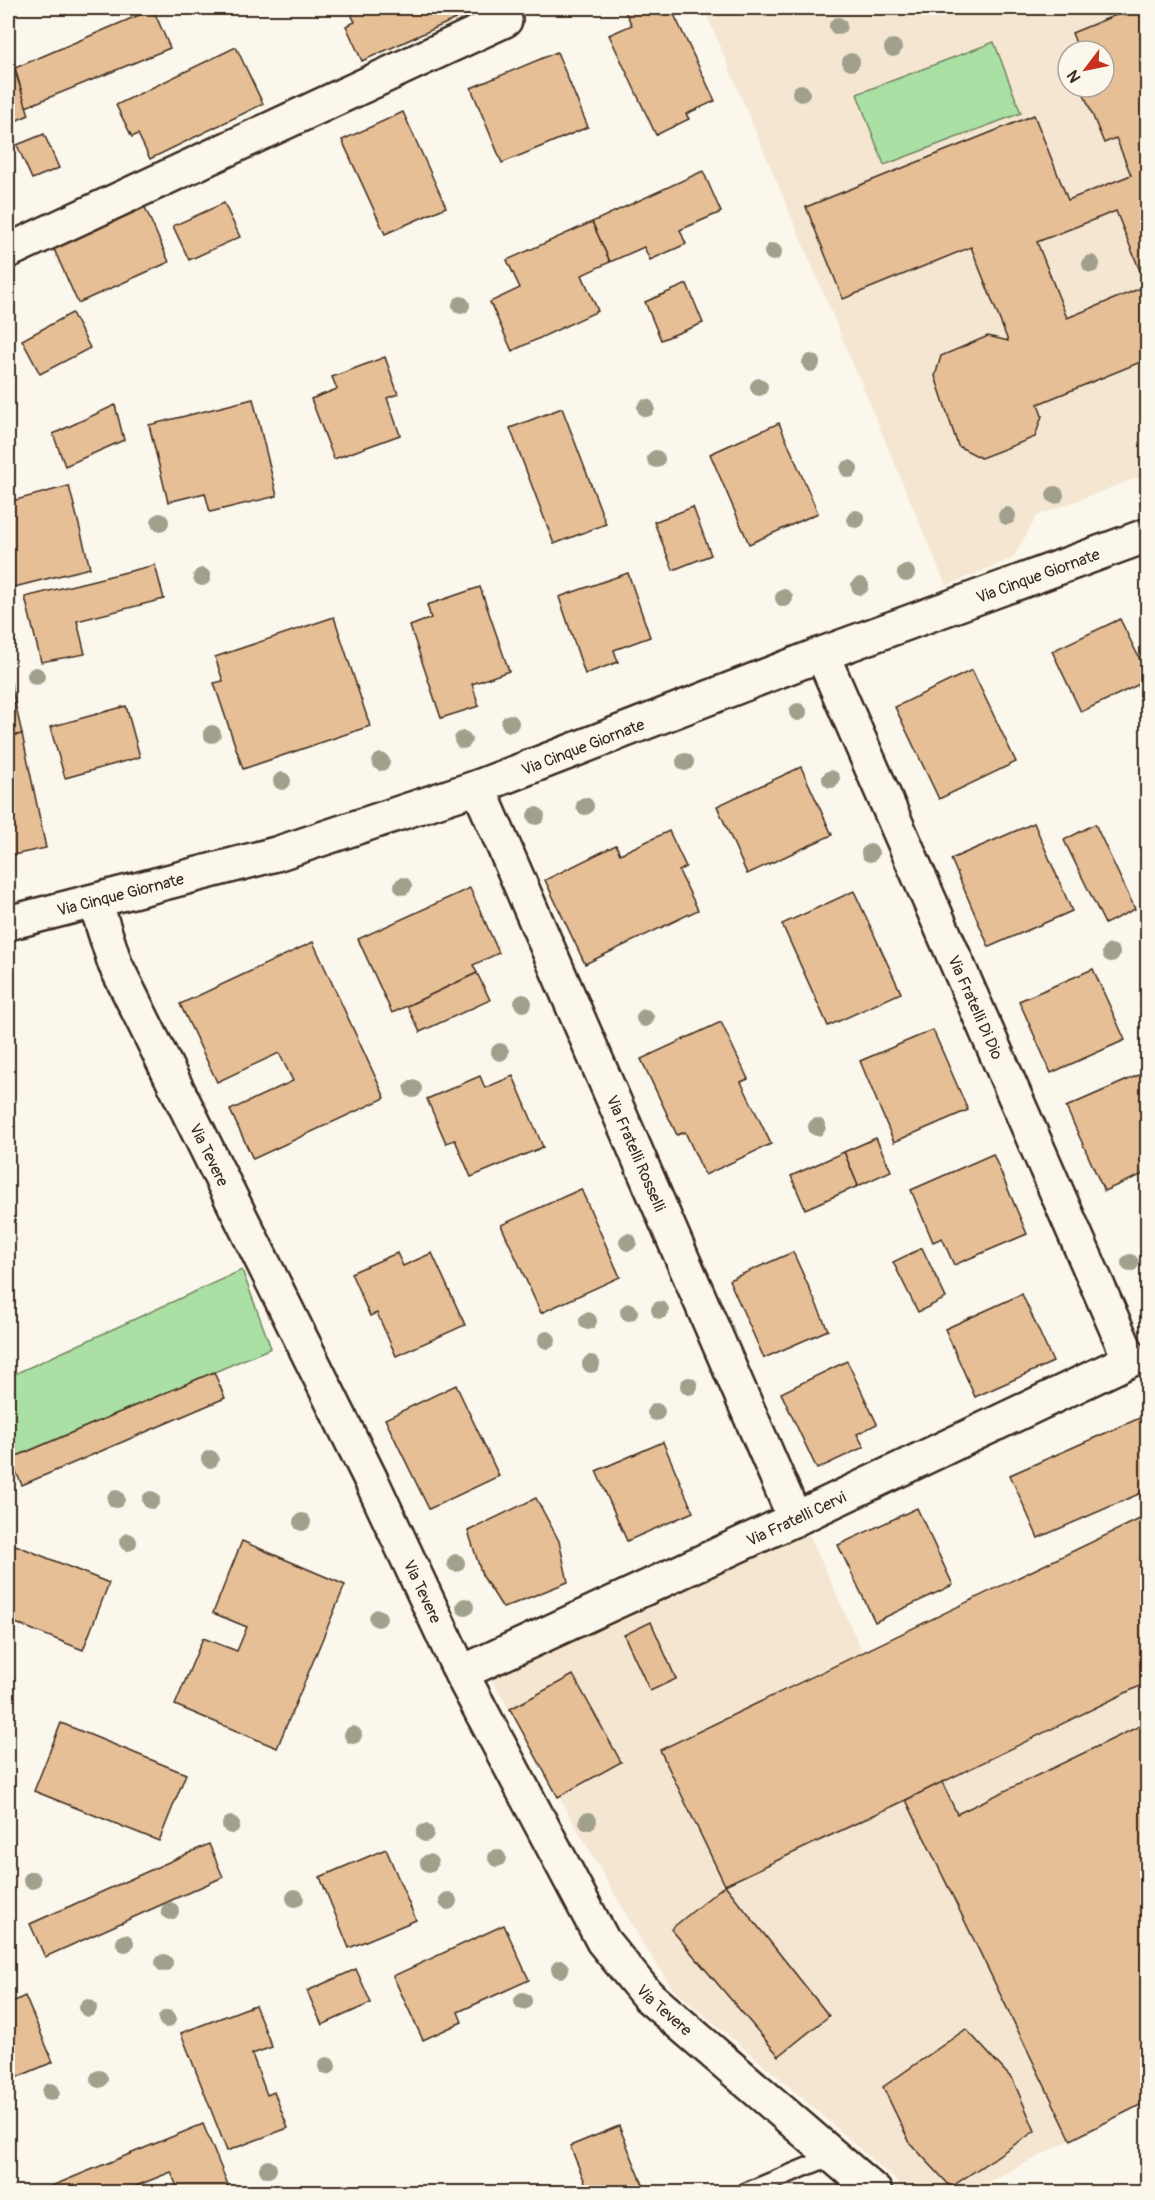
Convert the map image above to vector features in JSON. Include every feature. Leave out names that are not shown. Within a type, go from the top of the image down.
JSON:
[{"type":"street","points":[[8,251],[505,20]]},
{"type":"street","name":"Via Cinque Giornate","points":[[8,923],[276,854],[478,787],[822,654],[1148,535]]},
{"type":"street","name":"Via Fratelli Di Dio","points":[[822,654],[1130,1359]]},
{"type":"street","name":"Via Fratelli Rosselli","points":[[478,787],[795,1520]]},
{"type":"street","name":"Via Tevere","points":[[95,901],[115,964],[373,1484],[461,1673],[603,1941],[648,1996],[875,2193]]},
{"type":"street","name":"Via Fratelli Cervi","points":[[461,1673],[795,1520],[1130,1359]]},
{"type":"lane","points":[[745,2193],[833,2156]]},
{"type":"shaded area","points":[[704,8],[1147,8],[1147,474],[1037,516],[1013,558],[946,586]]},
{"type":"shaded area","points":[[1147,1515],[1147,2101],[969,2192],[909,2192],[769,2069],[674,1990],[643,1944],[490,1676],[809,1534],[862,1651]]},
{"type":"green space","points":[[994,42],[1021,113],[884,165],[857,94]]},
{"type":"green space","points":[[242,1270],[271,1348],[8,1460],[8,1377]]},
{"type":"building","points":[[348,8],[478,9],[362,61],[346,26],[355,22]]},
{"type":"building","points":[[635,8],[671,8],[715,101],[686,114],[689,119],[656,135],[609,35],[632,25],[625,12]]},
{"type":"building","points":[[1133,8],[1148,8],[1148,359],[1038,404],[1042,416],[1035,437],[981,458],[958,446],[935,376],[941,356],[988,336],[1008,341],[971,247],[843,299],[806,207],[1034,115],[1068,200],[1131,175],[1116,138],[1104,143],[1086,99],[1116,99],[1116,39],[1074,39],[1072,33]],"holes":[[[1116,211],[1146,286],[1067,318],[1037,242]]]},
{"type":"building","points":[[153,9],[170,48],[26,107],[15,68]]},
{"type":"building","points":[[236,47],[263,104],[150,159],[138,134],[132,137],[116,105]]},
{"type":"building","points":[[8,49],[29,115],[8,124]]},
{"type":"building","points":[[557,52],[588,127],[502,163],[471,88]]},
{"type":"building","points":[[403,112],[446,207],[385,234],[342,140]]},
{"type":"building","points":[[44,134],[59,168],[32,179],[17,145]]},
{"type":"building","points":[[703,171],[721,212],[680,230],[686,244],[650,260],[644,247],[610,262],[592,222]]},
{"type":"building","points":[[224,203],[240,237],[189,260],[173,226]]},
{"type":"building","points":[[144,205],[169,262],[78,303],[53,247]]},
{"type":"building","points":[[592,222],[610,262],[582,275],[598,311],[512,351],[490,302],[520,288],[507,260]]},
{"type":"building","points":[[687,284],[703,323],[661,340],[645,302]]},
{"type":"building","points":[[72,313],[90,348],[40,374],[22,340]]},
{"type":"building","points":[[385,357],[398,394],[387,398],[400,435],[334,459],[311,399],[337,389],[332,377]]},
{"type":"building","points":[[253,399],[277,496],[210,512],[205,493],[168,502],[149,425]]},
{"type":"building","points":[[115,405],[124,440],[65,466],[53,434]]},
{"type":"building","points":[[562,408],[606,524],[554,544],[510,428]]},
{"type":"building","points":[[779,423],[818,513],[749,544],[710,454]]},
{"type":"building","points":[[69,486],[90,568],[14,587],[11,578],[8,578],[8,502]]},
{"type":"building","points":[[693,507],[711,555],[673,570],[654,522]]},
{"type":"building","points":[[155,565],[164,599],[77,621],[85,654],[41,662],[25,597]]},
{"type":"building","points":[[628,573],[650,637],[614,650],[618,662],[585,674],[559,597]]},
{"type":"building","points":[[480,587],[509,671],[472,684],[479,706],[441,718],[410,626],[431,618],[427,605]]},
{"type":"building","points":[[334,617],[370,726],[243,769],[214,683],[223,681],[215,657]]},
{"type":"building","points":[[1120,619],[1148,680],[1081,712],[1052,651]]},
{"type":"building","points":[[972,670],[1016,762],[939,799],[895,707]]},
{"type":"building","points":[[8,671],[22,734],[8,737]]},
{"type":"building","points":[[126,706],[140,757],[65,778],[50,727]]},
{"type":"building","points":[[22,734],[46,848],[8,856],[8,737]]},
{"type":"building","points":[[801,767],[832,835],[747,874],[717,806]]},
{"type":"building","points":[[1034,823],[1072,911],[989,947],[951,859]]},
{"type":"building","points":[[1095,824],[1135,909],[1105,924],[1064,840]]},
{"type":"building","points":[[669,831],[686,867],[679,871],[698,910],[585,964],[545,880],[616,845],[620,854]]},
{"type":"building","points":[[470,888],[499,953],[473,965],[477,973],[392,1013],[358,939]]},
{"type":"building","points":[[854,891],[901,993],[828,1026],[782,924]]},
{"type":"building","points":[[313,942],[385,1098],[253,1159],[230,1110],[293,1081],[279,1053],[217,1082],[180,1004]]},
{"type":"building","points":[[1093,969],[1125,1040],[1051,1073],[1019,1001]]},
{"type":"building","points":[[477,973],[490,1000],[420,1032],[407,1006]]},
{"type":"building","points":[[721,1022],[748,1079],[741,1082],[771,1144],[705,1175],[685,1132],[677,1135],[641,1059]]},
{"type":"building","points":[[933,1030],[968,1110],[894,1142],[860,1061]]},
{"type":"building","points":[[1148,1071],[1148,1172],[1104,1191],[1066,1107]]},
{"type":"building","points":[[480,1076],[485,1088],[513,1076],[543,1147],[471,1177],[455,1140],[446,1143],[427,1099]]},
{"type":"building","points":[[876,1138],[891,1171],[858,1186],[844,1152]]},
{"type":"building","points":[[844,1152],[858,1186],[805,1209],[791,1176]]},
{"type":"building","points":[[993,1154],[1027,1234],[954,1265],[942,1238],[933,1242],[911,1190]]},
{"type":"building","points":[[581,1189],[620,1277],[541,1313],[501,1225]]},
{"type":"building","points":[[922,1248],[946,1298],[918,1312],[893,1262]]},
{"type":"building","points":[[793,1252],[828,1330],[764,1358],[729,1280]]},
{"type":"building","points":[[397,1253],[403,1266],[432,1253],[465,1325],[396,1356],[377,1313],[370,1316],[351,1273]]},
{"type":"building","points":[[1022,1294],[1053,1362],[975,1397],[945,1329]]},
{"type":"building","points":[[847,1361],[877,1424],[857,1434],[864,1447],[817,1469],[781,1393]]},
{"type":"building","points":[[214,1372],[225,1398],[22,1485],[10,1459]]},
{"type":"building","points":[[456,1385],[499,1476],[429,1509],[385,1419]]},
{"type":"building","points":[[1142,1417],[1148,1429],[1148,1490],[1038,1538],[1010,1475]]},
{"type":"building","points":[[663,1442],[693,1512],[627,1541],[596,1471]]},
{"type":"building","points":[[536,1498],[559,1541],[568,1582],[503,1608],[482,1575],[468,1531]]},
{"type":"building","points":[[917,1508],[953,1585],[875,1622],[838,1545]]},
{"type":"building","points":[[1148,1515],[1148,1682],[725,1885],[660,1750]]},
{"type":"building","points":[[242,1541],[345,1585],[277,1748],[175,1705],[203,1638],[237,1651],[247,1627],[213,1613]]},
{"type":"building","points":[[8,1542],[109,1583],[83,1650],[8,1620]]},
{"type":"building","points":[[651,1622],[676,1679],[650,1691],[624,1635]]},
{"type":"building","points":[[573,1675],[621,1762],[558,1797],[510,1709]]},
{"type":"building","points":[[1148,1722],[1148,2101],[1071,2140],[906,1800],[942,1782],[957,1814]]},
{"type":"building","points":[[61,1723],[186,1774],[159,1841],[34,1791]]},
{"type":"building","points":[[209,1844],[223,1877],[45,1957],[30,1924]]},
{"type":"building","points":[[386,1849],[416,1920],[349,1948],[320,1877]]},
{"type":"building","points":[[725,1885],[829,2016],[779,2056],[671,1929]]},
{"type":"building","points":[[504,1925],[529,1980],[458,2012],[462,2022],[423,2040],[393,1976]]},
{"type":"building","points":[[356,1969],[371,2003],[322,2025],[307,1991]]},
{"type":"building","points":[[25,1996],[53,2062],[8,2081],[8,2004]]},
{"type":"building","points":[[255,2005],[272,2047],[252,2054],[267,2095],[274,2092],[288,2128],[227,2151],[181,2033]]},
{"type":"building","points":[[966,2029],[1013,2080],[1035,2131],[951,2187],[910,2143],[883,2087]]},
{"type":"building","points":[[203,2124],[231,2192],[179,2192],[171,2172],[121,2192],[37,2192]]},
{"type":"building","points":[[619,2126],[646,2192],[589,2192],[570,2146]]}]
